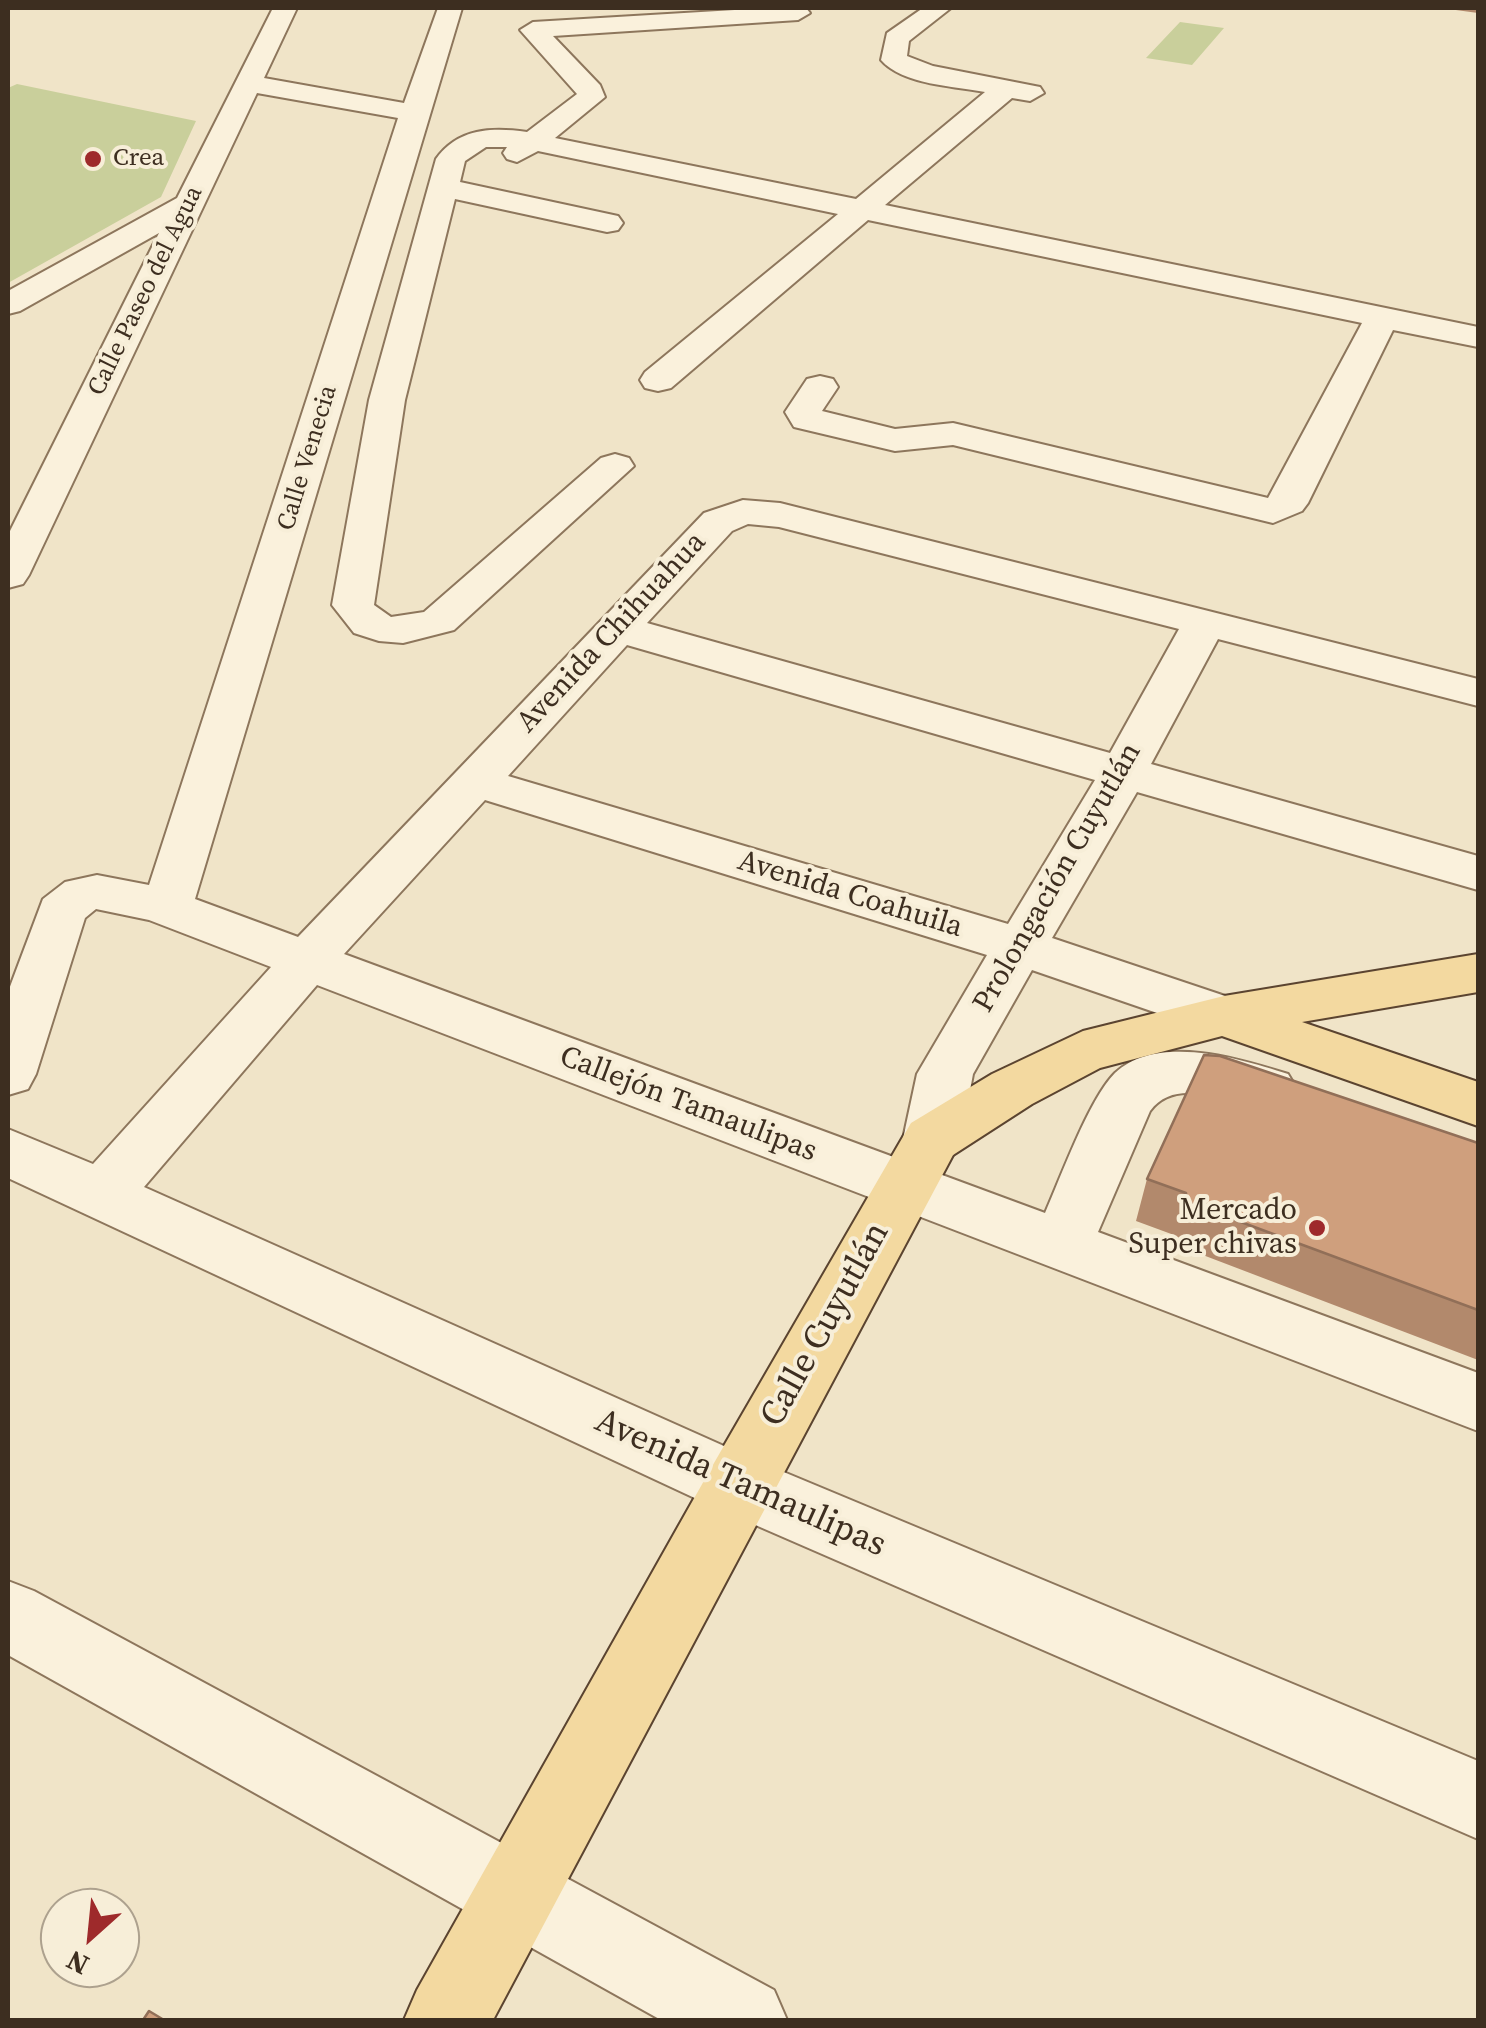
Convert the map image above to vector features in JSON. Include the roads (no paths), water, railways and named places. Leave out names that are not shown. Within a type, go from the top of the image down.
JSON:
[{"type":"main road","name":"Calle Cuyutlán","points":[[447,2020],[918,1163],[1012,1089],[1083,1052],[1224,1016],[1478,973]]},
{"type":"main road","points":[[1224,1016],[1478,1104]]},
{"type":"street","name":"Calle Paseo del Agua","points":[[8,575],[286,8]]},
{"type":"street","name":"Calle Venecia","points":[[167,908],[450,8]]},
{"type":"street","points":[[939,8],[901,34],[893,47],[894,60],[906,67],[1042,95]]},
{"type":"street","points":[[893,47],[909,42],[962,8]]},
{"type":"street","points":[[535,19],[783,10],[827,17]]},
{"type":"street","points":[[526,148],[590,97],[590,91],[535,19]]},
{"type":"street","points":[[248,83],[414,113]]},
{"type":"street","points":[[658,380],[1006,89]]},
{"type":"street","points":[[615,466],[439,621],[407,632],[380,629],[358,616],[353,605],[388,400],[450,159],[469,143],[526,148],[1377,326],[1478,357]]},
{"type":"street","points":[[444,188],[607,223]]},
{"type":"street","points":[[8,304],[189,204]]},
{"type":"street","points":[[1377,326],[1478,337]]},
{"type":"street","points":[[820,387],[803,412],[807,419],[819,423],[896,440],[924,439],[944,432],[1273,511],[1288,503],[1377,326]]},
{"type":"street","name":"Avenida Chihuahua","points":[[103,1194],[307,962],[616,628],[718,522],[743,512],[780,515],[1478,692]]},
{"type":"street","name":"Prolongación Cuyutlán","points":[[918,1163],[945,1074],[1078,855],[1204,624]]},
{"type":"street","points":[[616,628],[1478,873]]},
{"type":"street","name":"Avenida Coahuila","points":[[473,781],[1020,946],[1224,1016]]},
{"type":"street","name":"Callejón Tamaulipas","points":[[8,1074],[61,911],[72,896],[90,891],[120,894],[307,962],[918,1163],[1061,1245],[1478,1402]]},
{"type":"street","points":[[1061,1245],[1125,1102],[1141,1084],[1168,1076],[1204,1073],[1248,1082],[1319,1107]]},
{"type":"street","name":"Avenida Tamaulipas","points":[[8,1152],[738,1486],[1478,1800]]},
{"type":"street","points":[[8,1616],[744,2020]]},
{"type":"place","name":"Crea","points":[[93,159]]},
{"type":"place","name":"Mercado Super chivas","points":[[1317,1228]]}]
